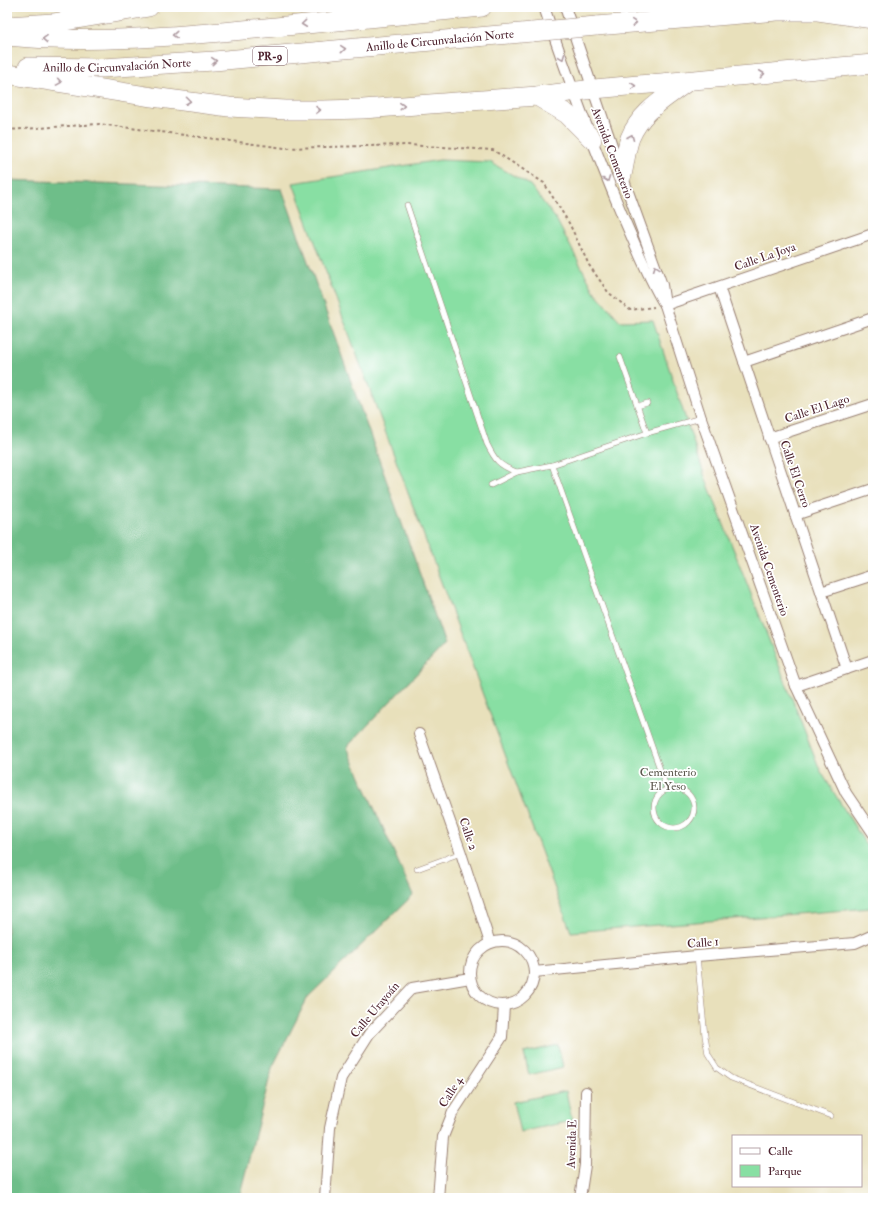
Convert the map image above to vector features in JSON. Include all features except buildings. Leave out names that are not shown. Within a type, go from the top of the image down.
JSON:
[{"type":"highway","points":[[7,26],[54,23],[149,7]]},
{"type":"highway","points":[[7,36],[70,39],[140,38],[266,28],[482,7]]},
{"type":"highway","name":"Anillo de Circunvalación Norte","points":[[7,66],[102,68],[182,64],[777,11],[818,11],[873,19]]},
{"type":"highway","points":[[7,74],[152,97],[221,106],[286,110],[363,109],[537,96],[594,89],[873,64]]},
{"type":"highway","points":[[622,175],[628,145],[637,124],[653,107],[688,81]]},
{"type":"highway","points":[[537,96],[567,114],[592,139]]},
{"type":"street","name":"Avenida Cementerio","points":[[544,7],[556,44],[608,182],[650,277],[665,305]]},
{"type":"street","name":"Avenida Cementerio","points":[[565,7],[622,175],[662,285],[665,305],[701,418],[796,686],[846,793],[873,833]]},
{"type":"street","name":"Calle La Joya","points":[[665,305],[873,234]]},
{"type":"street","name":"Calle El Cerro","points":[[719,287],[847,669]]},
{"type":"street","points":[[744,362],[873,318]]},
{"type":"street","name":"Calle El Lago","points":[[769,438],[873,404]]},
{"type":"street","points":[[795,515],[873,489]]},
{"type":"street","points":[[822,592],[873,575]]},
{"type":"street","points":[[796,686],[873,660]]},
{"type":"street","name":"Calle 2","points":[[419,734],[461,853],[490,943]]},
{"type":"street","name":"Calle 1","points":[[534,972],[855,943],[873,935]]},
{"type":"street","points":[[502,941],[514,943],[524,950],[531,960],[534,972],[531,988],[520,1001],[504,1006],[492,1005],[481,999],[473,990],[470,978],[470,967],[474,957],[481,948],[490,943],[502,941]]},
{"type":"street","name":"Calle Urayoán","points":[[325,1198],[330,1128],[341,1078],[369,1034],[412,988],[470,978]]},
{"type":"street","name":"Calle 4","points":[[438,1198],[443,1137],[453,1112],[502,1037],[504,1006]]},
{"type":"street","name":"Avenida E","points":[[580,1198],[585,1165],[586,1092]]},
{"type":"lane","points":[[408,205],[487,444],[495,458],[506,468],[517,472]]},
{"type":"lane","points":[[620,357],[647,433]]},
{"type":"lane","points":[[637,406],[647,403]]},
{"type":"lane","points":[[491,485],[517,472],[552,465],[647,433],[701,418]]},
{"type":"lane","points":[[552,465],[667,789]]},
{"type":"lane","points":[[667,789],[681,789],[691,798],[693,805],[691,818],[681,827],[675,828],[663,825],[655,815],[654,809],[657,797],[667,789]]},
{"type":"lane","points":[[417,869],[461,853]]},
{"type":"lane","points":[[698,956],[708,1054],[717,1068],[731,1078],[831,1116]]},
{"type":"path","points":[[7,130],[99,124],[285,148],[407,145],[493,150],[544,183],[569,224],[590,265],[608,292],[630,310],[665,305]]},
{"type":"green space","name":"Cementerio El Yeso","points":[[440,160],[490,162],[530,185],[556,219],[594,291],[620,321],[653,320],[704,474],[820,770],[873,856],[873,907],[571,932],[293,183]]},
{"type":"green space","points":[[7,180],[282,189],[445,644],[347,747],[413,895],[308,997],[272,1068],[239,1198],[7,1198]]},
{"type":"green space","points":[[558,1045],[563,1067],[529,1075],[524,1053]]},
{"type":"green space","points":[[566,1091],[572,1121],[520,1132],[513,1102]]}]
